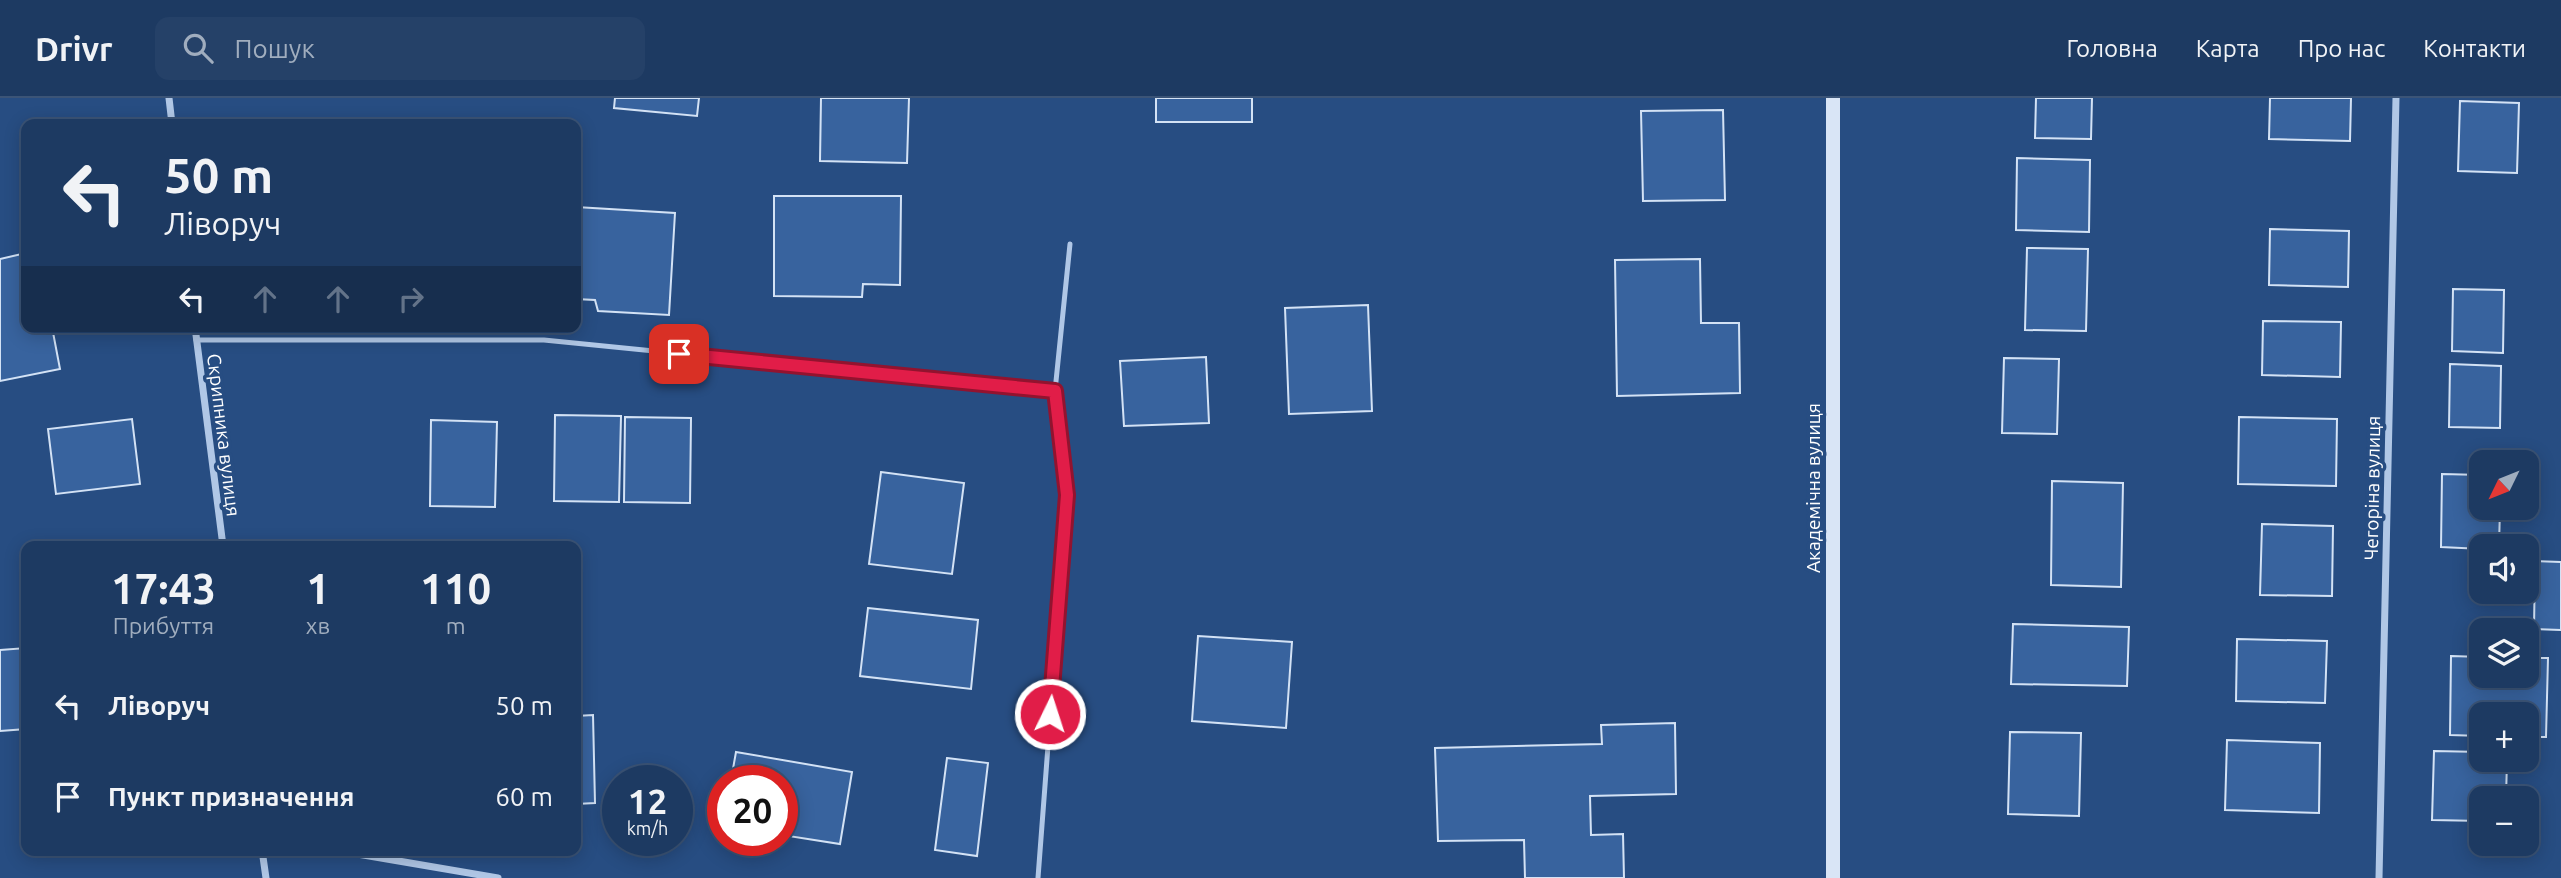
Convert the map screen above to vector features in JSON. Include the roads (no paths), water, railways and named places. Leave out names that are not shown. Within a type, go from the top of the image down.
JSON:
[{"type":"main road","name":"Академічна вулиця","points":[[1833,98],[1833,878]]},
{"type":"street","points":[[169,98],[171,119]]},
{"type":"street","name":"Чегоріна вулиця","points":[[2379,878],[2396,98]]},
{"type":"street","name":"Скрипника вулиця","points":[[195,333],[222,541]]},
{"type":"street","points":[[263,856],[266,878]]},
{"type":"street","points":[[369,856],[498,878]]},
{"type":"lane","points":[[1038,878],[1067,495],[1055,391],[1070,244]]},
{"type":"lane","points":[[196,340],[544,340],[1055,391]]}]
